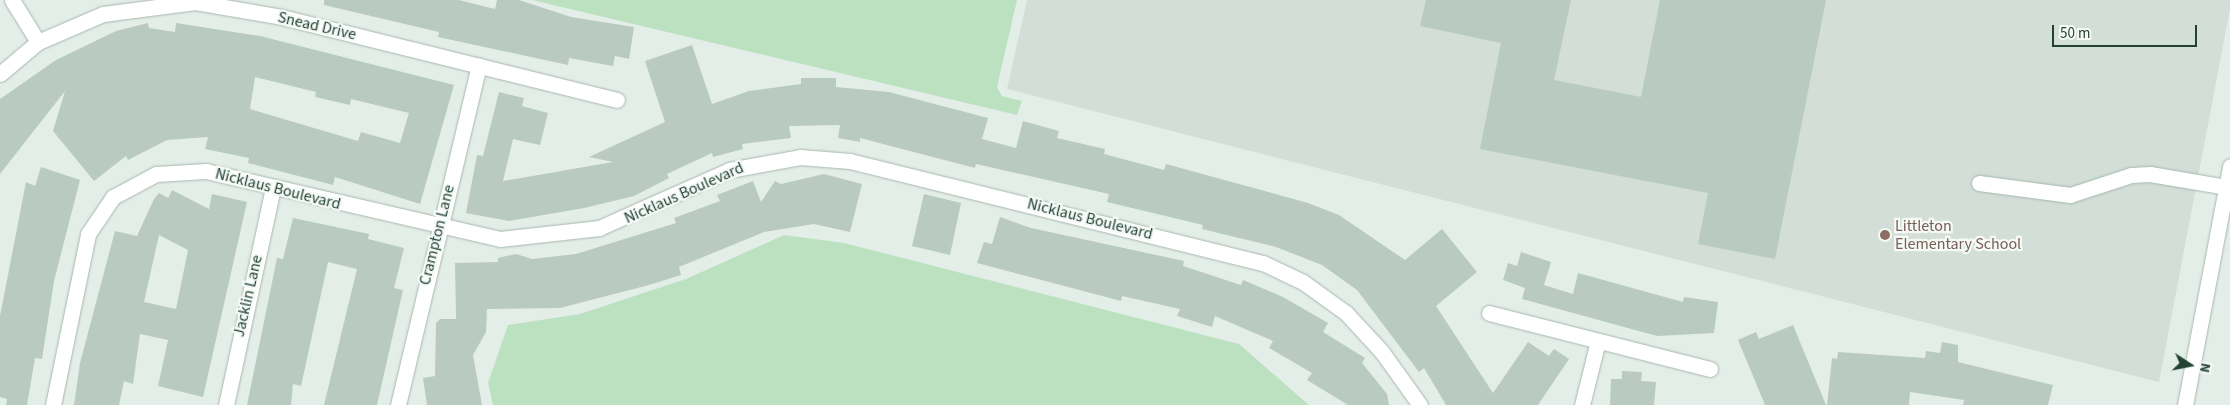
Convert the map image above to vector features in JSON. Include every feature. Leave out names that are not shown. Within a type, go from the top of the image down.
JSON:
[{"type":"street","points":[[12,0],[38,42]]},
{"type":"street","name":"Snead Drive","points":[[0,74],[38,42],[103,14],[195,2],[282,17],[617,100]]},
{"type":"street","name":"Crampton Lane","points":[[398,405],[479,66]]},
{"type":"street","name":"Nicklaus Boulevard","points":[[53,405],[82,255],[98,214],[113,197],[133,182],[181,170],[206,171],[439,228],[500,239],[574,233],[622,221],[750,164],[800,157],[850,161],[1284,272],[1346,313],[1382,352],[1420,405]]},
{"type":"street","points":[[2185,405],[2230,166]]},
{"type":"street","points":[[1979,183],[2070,195],[2131,175],[2150,174],[2226,186]]},
{"type":"street","name":"Jacklin Lane","points":[[226,405],[273,188]]},
{"type":"street","points":[[1489,313],[1710,369]]},
{"type":"street","points":[[1582,405],[1598,341]]},
{"type":"shaded area","name":"Littleton Elementary School","points":[[1027,0],[2230,0],[2230,9],[2159,382],[1007,89]]},
{"type":"green space","points":[[532,0],[1017,0],[997,87],[1002,96],[1022,101],[1017,115]]},
{"type":"green space","points":[[784,235],[844,243],[1239,344],[1309,405],[493,405],[488,383],[508,325],[580,314],[686,279]]},
{"type":"building","points":[[324,0],[459,0],[495,9],[497,0],[519,0],[571,17],[634,27],[629,59],[615,56],[613,66],[569,58],[568,65],[438,37],[439,32],[324,5]]},
{"type":"building","points":[[1426,0],[1571,0],[1554,80],[1641,97],[1660,0],[1826,0],[1775,259],[1698,244],[1708,193],[1480,149],[1501,43],[1420,26]]},
{"type":"building","points":[[148,23],[149,28],[175,32],[176,23],[260,36],[454,85],[420,204],[335,177],[333,185],[248,163],[249,158],[205,149],[208,137],[167,140],[128,160],[126,156],[94,181],[53,131],[65,91],[0,174],[0,99],[56,60],[116,31]],"holes":[[[255,77],[316,92],[315,97],[350,105],[351,99],[409,113],[400,143],[361,132],[358,141],[250,109]]]},
{"type":"building","points":[[692,45],[712,104],[749,91],[801,84],[801,78],[836,78],[836,87],[889,92],[988,118],[982,139],[1016,148],[1023,121],[1059,131],[1057,138],[1105,149],[1104,154],[1164,170],[1166,164],[1308,203],[1339,215],[1405,260],[1442,229],[1477,272],[1436,306],[1493,393],[1528,342],[1549,356],[1554,349],[1569,359],[1538,405],[1446,405],[1424,368],[1419,372],[1357,290],[1322,265],[1276,247],[1202,229],[1203,225],[1107,202],[1109,194],[976,164],[975,168],[860,138],[860,142],[838,138],[840,125],[789,126],[791,138],[742,144],[743,149],[713,157],[712,153],[667,174],[669,178],[634,196],[584,208],[509,221],[466,213],[477,155],[483,156],[499,92],[524,98],[522,106],[548,113],[540,145],[513,139],[503,181],[613,162],[589,157],[665,122],[645,61]]},
{"type":"building","points":[[41,167],[80,180],[54,281],[42,359],[35,358],[27,405],[6,405],[7,399],[0,397],[0,316],[26,182],[35,186]]},
{"type":"building","points":[[824,174],[862,184],[850,232],[814,224],[764,232],[679,267],[681,275],[649,285],[560,308],[487,309],[486,332],[473,355],[482,405],[427,405],[423,378],[435,376],[436,323],[440,319],[456,319],[455,263],[498,262],[498,258],[516,254],[532,259],[576,254],[676,223],[674,218],[720,201],[717,195],[753,181],[761,202],[775,181],[781,184]]},
{"type":"building","points":[[172,190],[209,209],[212,194],[247,202],[203,397],[158,386],[168,340],[140,334],[133,384],[124,381],[119,405],[74,405],[80,363],[115,231],[137,236],[154,199],[159,193],[168,198]],"holes":[[[159,235],[188,250],[176,309],[144,302]]]},
{"type":"building","points":[[924,194],[961,203],[950,255],[912,246]]},
{"type":"building","points":[[1000,217],[1031,228],[1184,261],[1183,266],[1241,285],[1243,280],[1283,297],[1328,323],[1323,332],[1365,358],[1362,363],[1387,394],[1389,405],[1348,405],[1307,380],[1312,373],[1269,348],[1273,341],[1215,316],[1212,327],[1177,316],[1180,309],[1122,296],[1121,301],[977,263],[984,242],[992,244]]},
{"type":"building","points":[[293,218],[369,234],[368,239],[404,248],[394,288],[403,290],[377,405],[324,405],[357,269],[328,262],[301,386],[293,384],[291,405],[247,405],[277,258],[283,259]]},
{"type":"building","points":[[1521,252],[1551,262],[1544,285],[1573,294],[1578,273],[1683,302],[1684,297],[1718,302],[1714,333],[1657,336],[1522,299],[1525,288],[1503,280],[1508,263],[1517,266]]},
{"type":"building","points":[[1793,325],[1826,405],[1765,405],[1738,340],[1756,332],[1759,339]]},
{"type":"building","points":[[1942,342],[1958,345],[1958,362],[2053,385],[2048,405],[1963,405],[1964,400],[1910,392],[1909,405],[1827,405],[1832,358],[1837,359],[1838,352],[1925,358],[1926,351],[1940,353]]},
{"type":"building","points":[[1622,371],[1642,372],[1641,381],[1656,382],[1654,405],[1610,405],[1611,379],[1622,379]]},
{"type":"place","name":"Littleton Elementary School","points":[[1885,235]]}]
